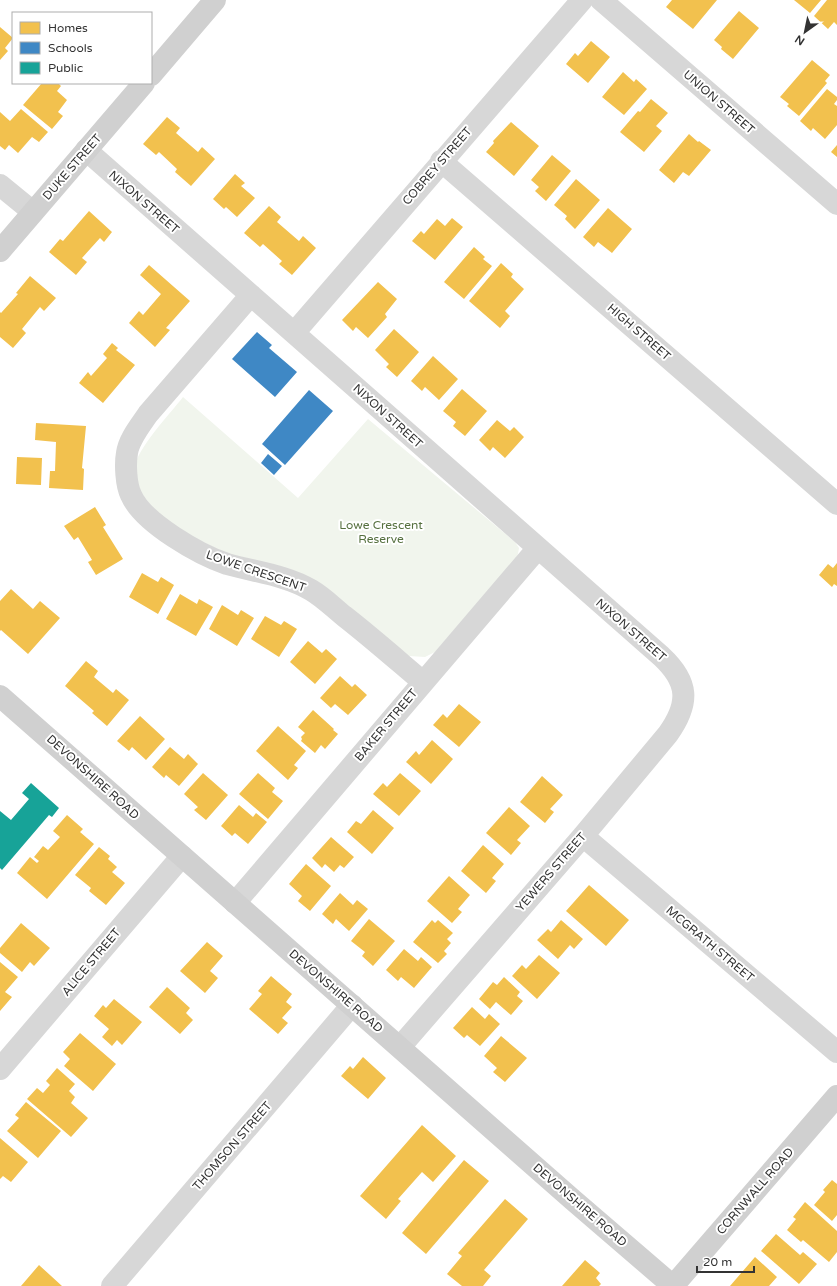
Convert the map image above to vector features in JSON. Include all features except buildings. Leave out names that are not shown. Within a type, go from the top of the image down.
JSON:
[{"type":"main road","points":[[152,74],[215,0]]},
{"type":"main road","name":"DUKE STREET","points":[[0,251],[143,84]]},
{"type":"main road","name":"DEVONSHIRE ROAD","points":[[0,696],[573,1200],[673,1286]]},
{"type":"main road","name":"CORNWALL ROAD","points":[[673,1286],[837,1096]]},
{"type":"street","name":"COBREY STREET","points":[[294,333],[441,161],[582,0]]},
{"type":"street","name":"UNION STREET","points":[[601,0],[837,204]]},
{"type":"street","name":"NIXON STREET","points":[[86,150],[672,666],[682,687]]},
{"type":"street","name":"HIGH STREET","points":[[441,161],[837,504]]},
{"type":"street","points":[[0,185],[33,212]]},
{"type":"street","name":"LOWE CRESCENT","points":[[251,295],[148,414],[134,435],[127,453],[127,476],[131,495],[142,512],[157,525],[176,539],[204,554],[227,564],[295,582],[310,590],[358,627],[423,682]]},
{"type":"street","name":"BAKER STREET","points":[[235,903],[538,548]]},
{"type":"street","name":"YEWERS STREET","points":[[400,1047],[583,836],[668,734],[677,721],[682,709],[682,687]]},
{"type":"street","name":"MCGRATH STREET","points":[[583,836],[837,1052]]},
{"type":"street","name":"ALICE STREET","points":[[0,1068],[182,856]]},
{"type":"street","name":"THOMSON STREET","points":[[112,1286],[352,1005]]},
{"type":"green space","name":"Lowe Crescent Reserve","points":[[183,397],[298,498],[368,419],[515,542],[519,548],[518,554],[514,561],[435,652],[425,657],[409,656],[235,556],[207,544],[178,528],[164,518],[152,506],[136,481],[134,469],[136,461],[147,441]]}]
